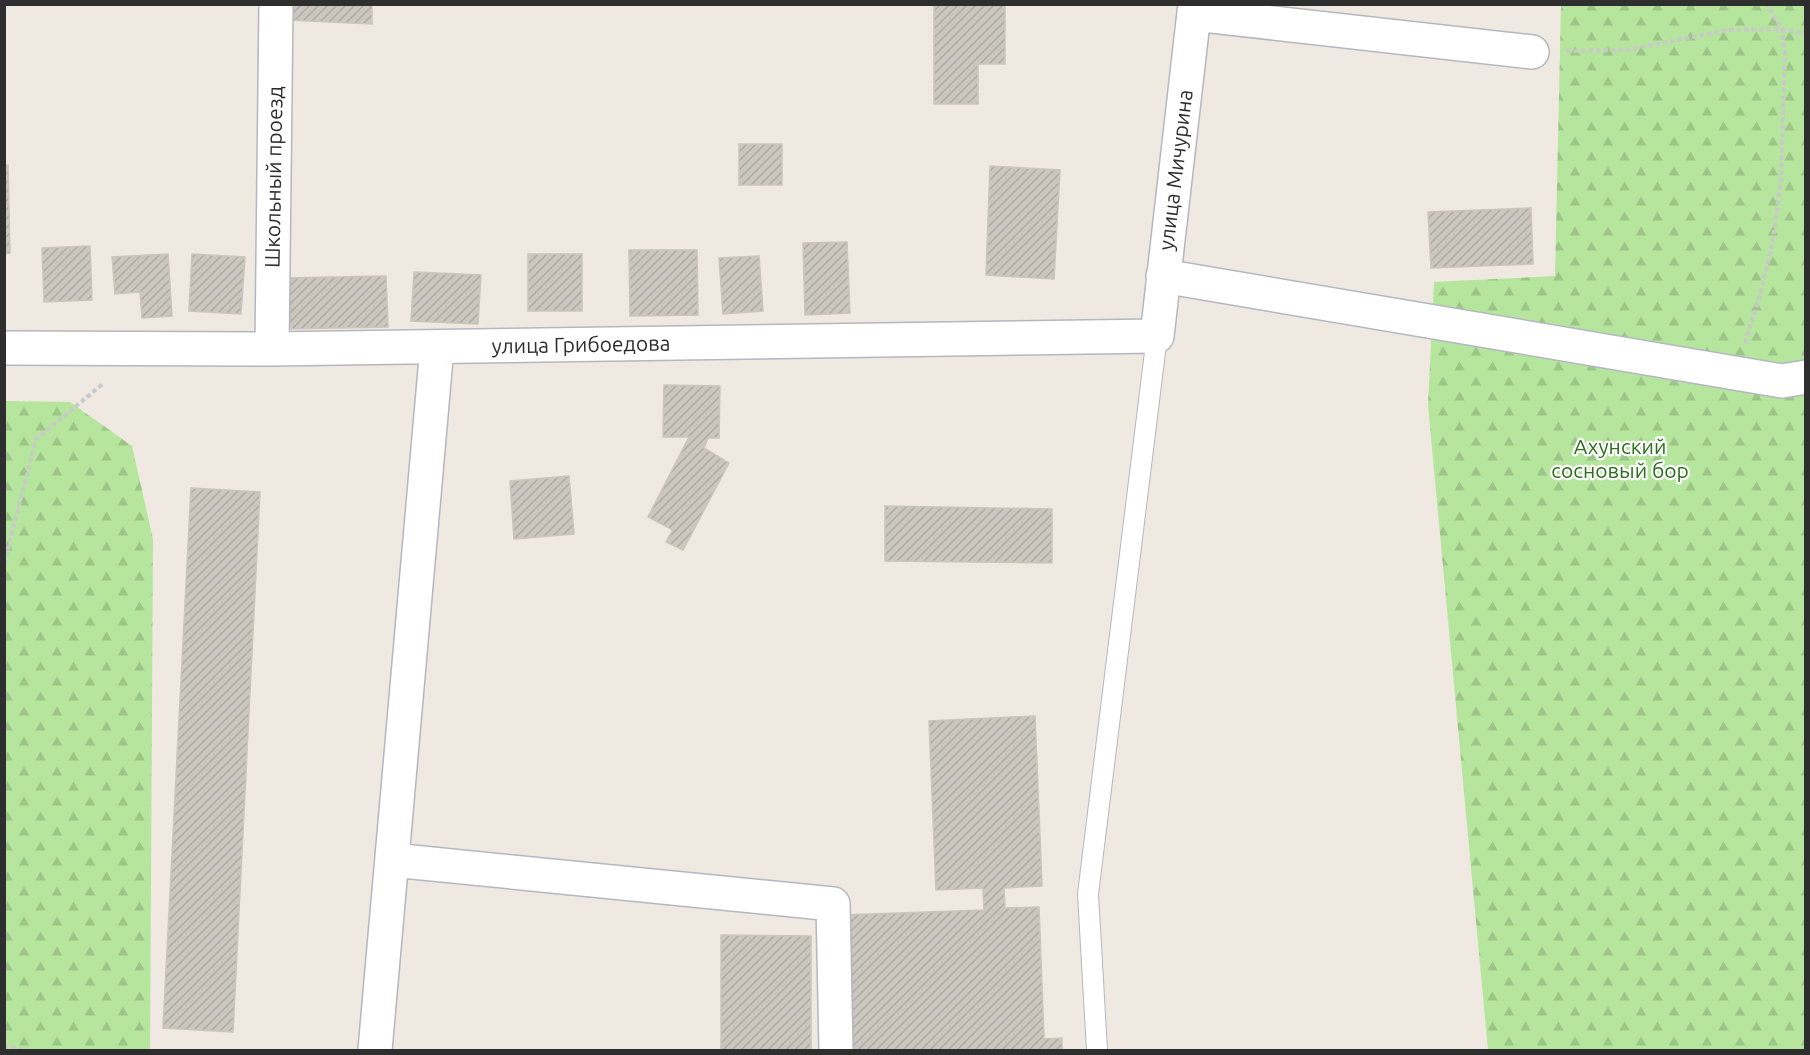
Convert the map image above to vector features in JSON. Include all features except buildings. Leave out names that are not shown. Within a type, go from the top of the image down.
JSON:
[{"type":"street","name":"Школьный проезд","points":[[272,349],[276,4]]},
{"type":"street","points":[[1194,9],[1532,52]]},
{"type":"street","name":"улица Мичурина","points":[[1157,336],[1194,9]]},
{"type":"street","points":[[1163,276],[1782,381],[1806,377]]},
{"type":"street","name":"улица Грибоедова","points":[[4,348],[272,349],[1157,336]]},
{"type":"street","points":[[375,1050],[437,347]]},
{"type":"street","points":[[392,860],[833,904],[836,1050]]},
{"type":"lane","points":[[1096,1050],[1088,894],[1157,336]]},
{"type":"path","points":[[1746,351],[1745,341],[1760,295],[1772,245],[1781,180],[1785,55],[1782,29],[1766,4]]},
{"type":"path","points":[[1532,52],[1627,50],[1728,30],[1782,29],[1806,34]]},
{"type":"path","points":[[4,564],[36,439],[147,349]]},
{"type":"path","points":[[4,1045],[22,1050]]},
{"type":"green space","name":"Ахунский сосновый бор","points":[[1561,5],[1805,5],[1805,1050],[1488,1050],[1428,405],[1434,282],[1555,276]]},
{"type":"green space","points":[[5,401],[70,402],[132,446],[153,539],[150,1050],[5,1050]]}]
